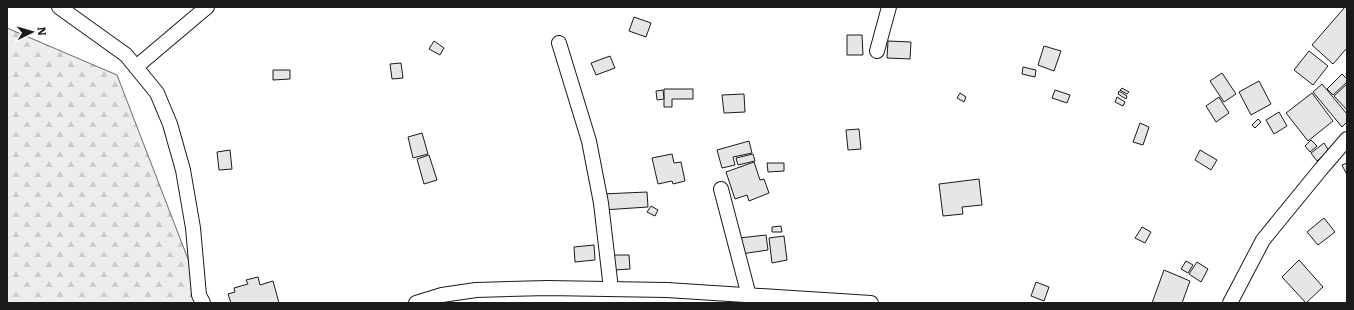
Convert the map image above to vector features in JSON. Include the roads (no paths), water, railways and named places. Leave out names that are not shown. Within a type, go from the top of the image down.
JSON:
[{"type":"street","points":[[59,7],[126,55],[157,93],[170,124],[182,170],[193,228],[199,295],[203,303]]},
{"type":"street","points":[[136,67],[207,7]]},
{"type":"street","points":[[877,51],[889,7]]},
{"type":"street","points":[[559,43],[589,141],[601,203],[611,289]]},
{"type":"street","points":[[1230,303],[1263,240],[1347,139]]},
{"type":"street","points":[[722,189],[750,296]]},
{"type":"street","points":[[416,303],[442,295],[476,290],[546,288],[667,290],[871,303]]}]
